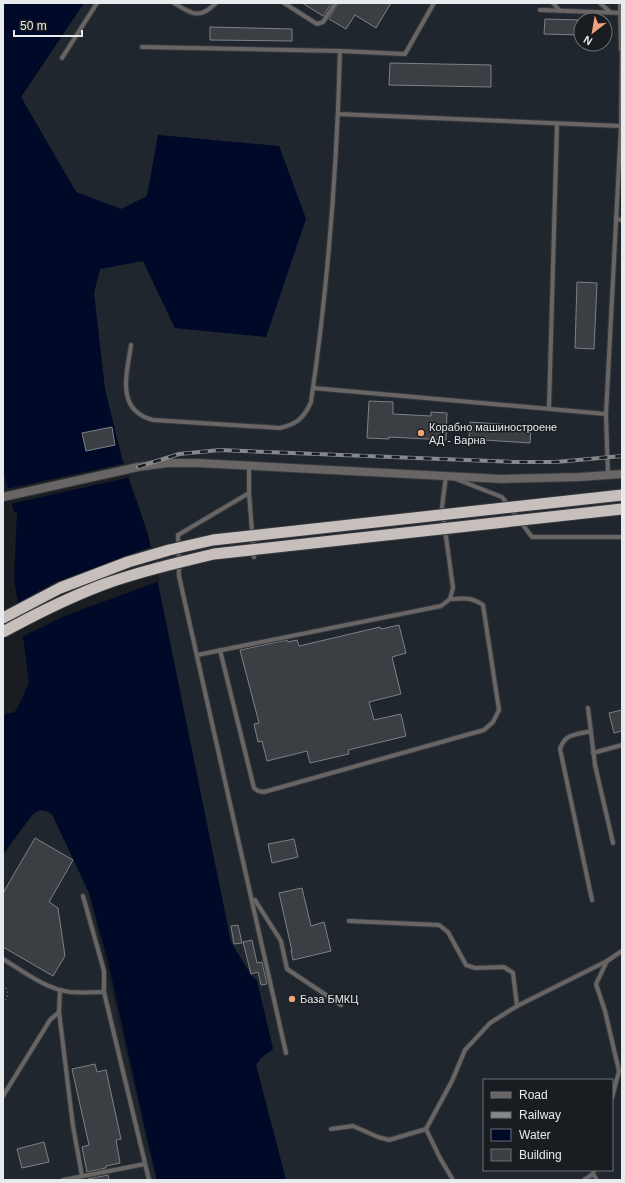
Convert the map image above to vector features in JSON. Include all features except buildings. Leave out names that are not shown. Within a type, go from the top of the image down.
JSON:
[{"type":"highway","points":[[3,618],[60,588],[128,562],[169,550],[213,540],[622,495]]},
{"type":"highway","points":[[3,632],[63,602],[102,585],[156,568],[214,554],[622,509]]},
{"type":"street","points":[[3,497],[138,467],[181,463],[526,479],[622,474]]},
{"type":"lane","points":[[62,58],[98,3]]},
{"type":"lane","points":[[174,3],[190,13],[200,14],[208,11],[216,3]]},
{"type":"lane","points":[[284,3],[317,24],[323,22],[336,3]]},
{"type":"lane","points":[[142,47],[340,51],[405,54],[434,3]]},
{"type":"lane","points":[[553,3],[560,11]]},
{"type":"lane","points":[[600,3],[610,12]]},
{"type":"lane","points":[[608,475],[606,414],[621,126],[622,50],[620,3]]},
{"type":"lane","points":[[540,10],[610,12]]},
{"type":"lane","points":[[131,345],[126,385],[127,400],[137,414],[144,418],[153,420],[280,428],[290,426],[299,421],[307,412],[312,402],[327,276],[338,114],[340,51]]},
{"type":"lane","points":[[338,114],[621,126]]},
{"type":"lane","points":[[549,408],[557,124]]},
{"type":"lane","points":[[616,219],[622,220]]},
{"type":"lane","points":[[313,388],[606,414]]},
{"type":"lane","points":[[249,466],[249,493],[254,557]]},
{"type":"lane","points":[[450,599],[453,588],[442,507],[446,476],[502,497],[532,538],[622,537]]},
{"type":"lane","points":[[249,493],[178,535],[179,576],[286,1053]]},
{"type":"lane","points":[[197,655],[220,650],[441,606],[450,599],[469,598],[476,600],[483,605],[499,710],[493,722],[484,730],[264,792],[258,791],[254,788],[220,650]]},
{"type":"lane","points":[[588,708],[595,765],[613,842]]},
{"type":"lane","points":[[591,731],[567,737],[560,749],[592,900]]},
{"type":"lane","points":[[593,752],[622,745]]},
{"type":"lane","points":[[83,896],[104,971],[104,992],[149,1180]]},
{"type":"lane","points":[[252,896],[281,941],[287,969],[341,1005]]},
{"type":"lane","points":[[348,920],[439,925],[448,932],[466,964],[475,968],[504,967],[513,973],[517,1006]]},
{"type":"lane","points":[[331,1129],[353,1126],[378,1137],[390,1140],[426,1129],[452,1081],[465,1050],[490,1023],[517,1006],[607,961],[622,951]]},
{"type":"lane","points":[[3,959],[45,984],[60,990],[70,992],[104,992]]},
{"type":"lane","points":[[607,961],[596,984],[605,1012],[619,1071],[613,1094]]},
{"type":"lane","points":[[60,990],[59,1012],[73,1126],[82,1176]]},
{"type":"lane","points":[[3,1096],[50,1020],[59,1012]]},
{"type":"lane","points":[[426,1129],[453,1180]]},
{"type":"lane","points":[[63,1180],[145,1164]]},
{"type":"lane","points":[[584,1180],[593,1172],[596,1180]]},
{"type":"path","points":[[3,985],[6,987],[8,997],[3,1004]]},
{"type":"shaded area","points":[[84,3],[622,3],[622,1180],[286,1180],[256,1065],[261,1058],[273,1048],[257,981],[251,975],[231,943],[148,534],[122,459],[105,389],[94,293],[100,269],[143,261],[175,328],[306,219],[279,146],[158,135],[147,196],[121,209],[76,192],[21,97]]},
{"type":"shaded area","points":[[39,810],[48,812],[55,818],[89,893],[156,1180],[3,1180],[3,856],[32,815]]},
{"type":"water","points":[[3,3],[84,3],[21,97],[76,192],[121,209],[147,196],[158,135],[279,146],[306,219],[266,337],[175,328],[143,261],[100,269],[94,293],[105,389],[122,459],[148,534],[231,942],[251,975],[257,981],[273,1049],[261,1058],[256,1065],[286,1180],[157,1180],[108,961],[89,893],[52,814],[42,810],[34,813],[3,854],[3,719],[6,713],[13,713],[17,709],[29,683],[14,578],[17,512],[14,512],[3,471]]},
{"type":"pier","points":[[126,463],[131,477],[10,504],[6,489]]},
{"type":"pier","points":[[153,546],[160,581],[67,615],[21,637],[16,604],[56,582]]},
{"type":"railway","points":[[138,467],[179,454],[220,450],[514,462],[556,462],[622,456]]},
{"type":"place","name":"Корабно машиностроене АД - Варна","points":[[421,433]]},
{"type":"place","name":"База БМКЦ","points":[[292,999]]}]
